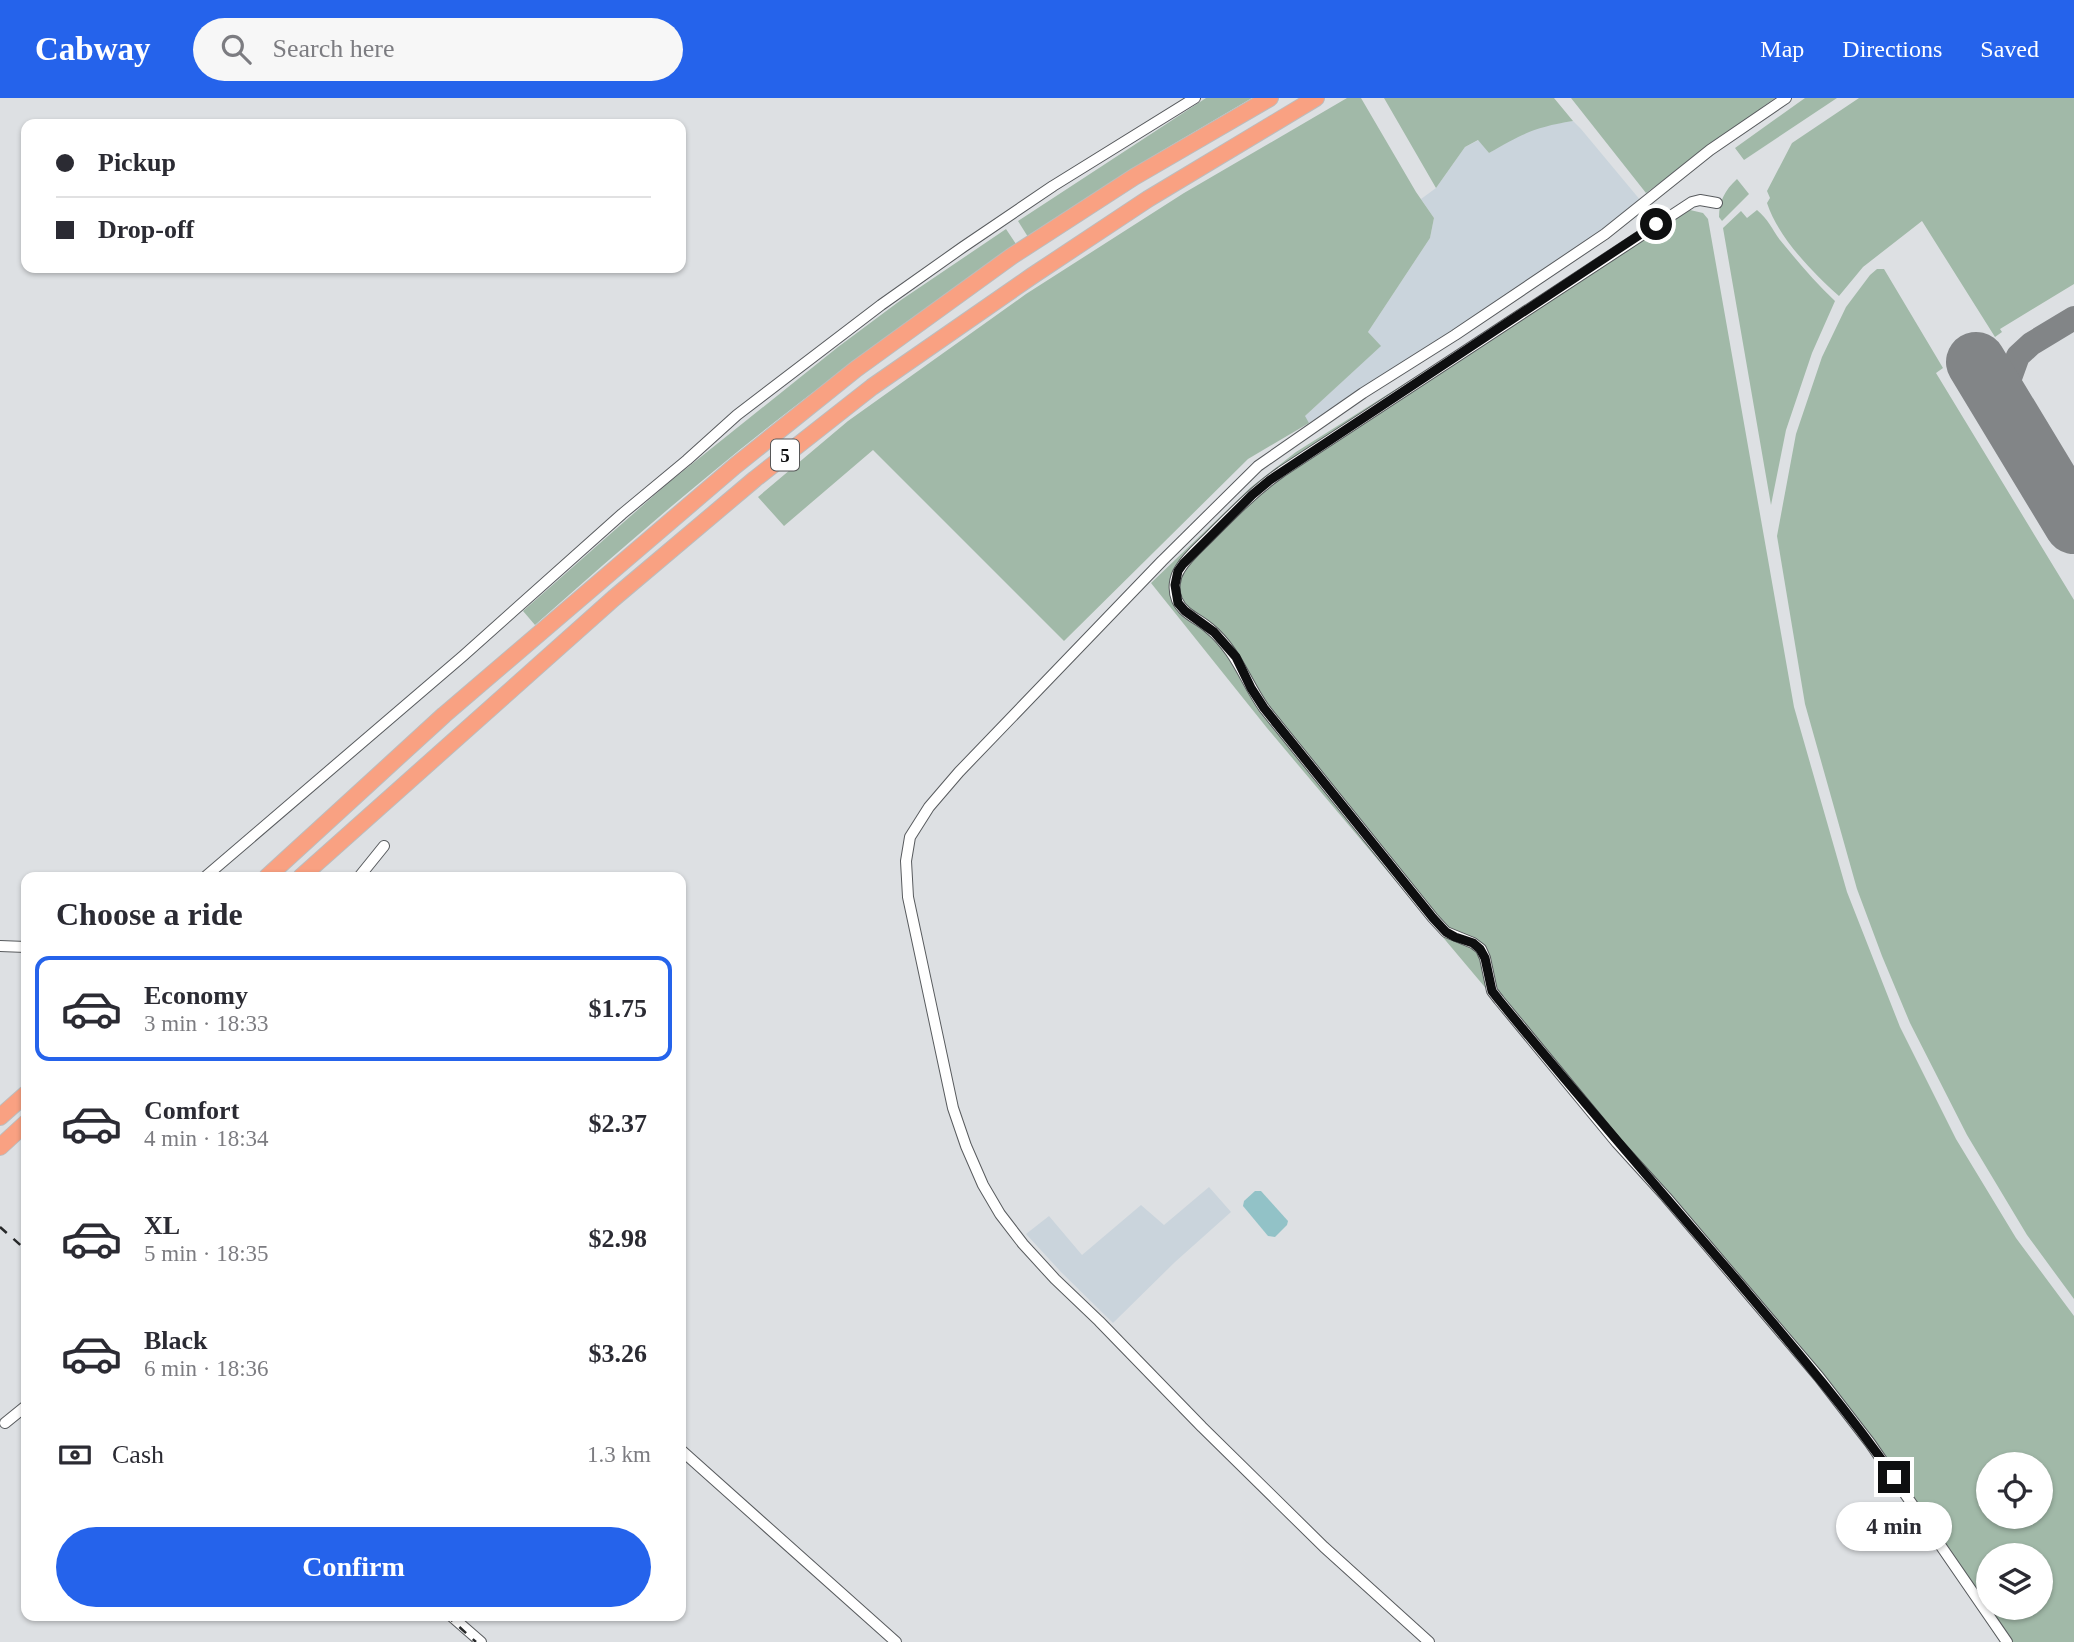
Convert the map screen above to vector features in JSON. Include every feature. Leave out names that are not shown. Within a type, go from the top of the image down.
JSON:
[{"type":"highway","name":"5","points":[[272,872],[465,697],[735,467],[856,369],[1023,249],[1135,177],[1270,98]]},
{"type":"highway","name":"5","points":[[307,872],[614,598],[755,479],[872,387],[1148,199],[1317,98]]},
{"type":"highway","points":[[0,1117],[21,1098]]},
{"type":"highway","points":[[0,1147],[21,1128]]},
{"type":"street","points":[[211,872],[463,656],[612,522],[737,415],[881,304],[963,247],[1053,186],[1195,98]]},
{"type":"street","points":[[1429,1642],[1325,1547],[1202,1427],[1055,1279],[1000,1214],[983,1185],[966,1146],[948,1086],[908,897],[906,861],[910,837],[929,807],[959,772],[1162,561],[1258,466],[1363,393],[1605,234],[1710,150],[1786,98]]},
{"type":"street","points":[[1717,203],[1700,200],[1692,202],[1281,472],[1252,495],[1183,564],[1175,579],[1175,594],[1185,611],[1214,632],[1236,657],[1264,708],[1433,918],[1446,932],[1473,943],[1480,949],[1485,958],[1492,991],[1499,1000],[1617,1143],[1837,1398],[2007,1642]]},
{"type":"street","points":[[363,872],[384,846]]},
{"type":"street","points":[[0,946],[21,947]]},
{"type":"street","points":[[5,1423],[21,1410]]},
{"type":"street","points":[[686,1454],[897,1642]]},
{"type":"street","points":[[457,1621],[481,1642]]},
{"type":"shaded area","points":[[1573,121],[1641,201],[1583,246],[1533,276],[1361,393],[1309,423],[1304,417],[1380,346],[1368,332],[1430,238],[1434,218],[1421,199],[1436,188],[1465,147],[1479,140],[1489,153],[1522,133],[1541,126]]},
{"type":"shaded area","points":[[1209,1187],[1231,1212],[1113,1323],[1026,1234],[1049,1216],[1082,1255],[1141,1205],[1164,1225]]},
{"type":"green space","points":[[1206,98],[1252,98],[1160,152],[1028,237],[1018,221]]},
{"type":"green space","points":[[1347,98],[1361,98],[1434,218],[1430,238],[1368,332],[1381,346],[1305,416],[1309,423],[1248,459],[1064,641],[873,450],[784,526],[758,497],[848,421],[1026,294],[1184,193]]},
{"type":"green space","points":[[1384,98],[1554,98],[1573,121],[1529,132],[1489,153],[1478,140],[1465,147],[1436,188]]},
{"type":"green space","points":[[1571,98],[1775,98],[1646,193]]},
{"type":"green space","points":[[1805,98],[1837,98],[1744,160],[1735,148]]},
{"type":"green space","points":[[1859,98],[2074,98],[2074,284],[2000,329],[2002,332],[1995,337],[1922,221],[1863,267],[1839,296],[1787,241],[1772,216],[1767,203],[1770,198],[1767,191],[1792,143]]},
{"type":"green space","points":[[1737,179],[1749,194],[1722,221],[1719,211],[1722,201]]},
{"type":"green space","points":[[1690,210],[1703,213],[1708,219],[1794,707],[1847,892],[1900,1027],[1956,1139],[2016,1238],[2074,1316],[2074,1642],[2000,1642],[1985,1620],[2053,1620],[2053,1543],[1976,1543],[1976,1607],[1884,1471],[1816,1381],[1267,728],[1151,583],[1251,487],[1296,452],[1547,294]]},
{"type":"green space","points":[[1757,210],[1800,264],[1835,301],[1812,353],[1786,430],[1771,505],[1723,228],[1741,211],[1747,218]]},
{"type":"green space","points":[[1006,229],[1016,244],[865,354],[714,470],[535,625],[523,611],[667,484],[838,347],[901,300]]},
{"type":"green space","points":[[1877,269],[1884,269],[1943,368],[1936,373],[2074,600],[2074,1299],[2027,1235],[1967,1135],[1910,1023],[1857,889],[1805,704],[1777,536],[1796,434],[1822,357],[1846,307]]},
{"type":"water","points":[[1255,1191],[1261,1191],[1288,1221],[1275,1237],[1268,1236],[1243,1206],[1244,1201]]},
{"type":"taxiway","points":[[2001,403],[2018,356],[2031,344],[2074,318]]},
{"type":"runway","points":[[1976,362],[2074,524]]},
{"type":"railway","points":[[0,1227],[21,1246]]},
{"type":"railway","points":[[453,1621],[476,1642]]},
{"type":"route","points":[[1656,224],[1270,480],[1183,564],[1175,579],[1175,594],[1185,611],[1214,632],[1236,657],[1264,708],[1433,918],[1446,932],[1465,939],[1480,949],[1485,958],[1492,991],[1524,1032],[1819,1377],[1894,1477]]}]
